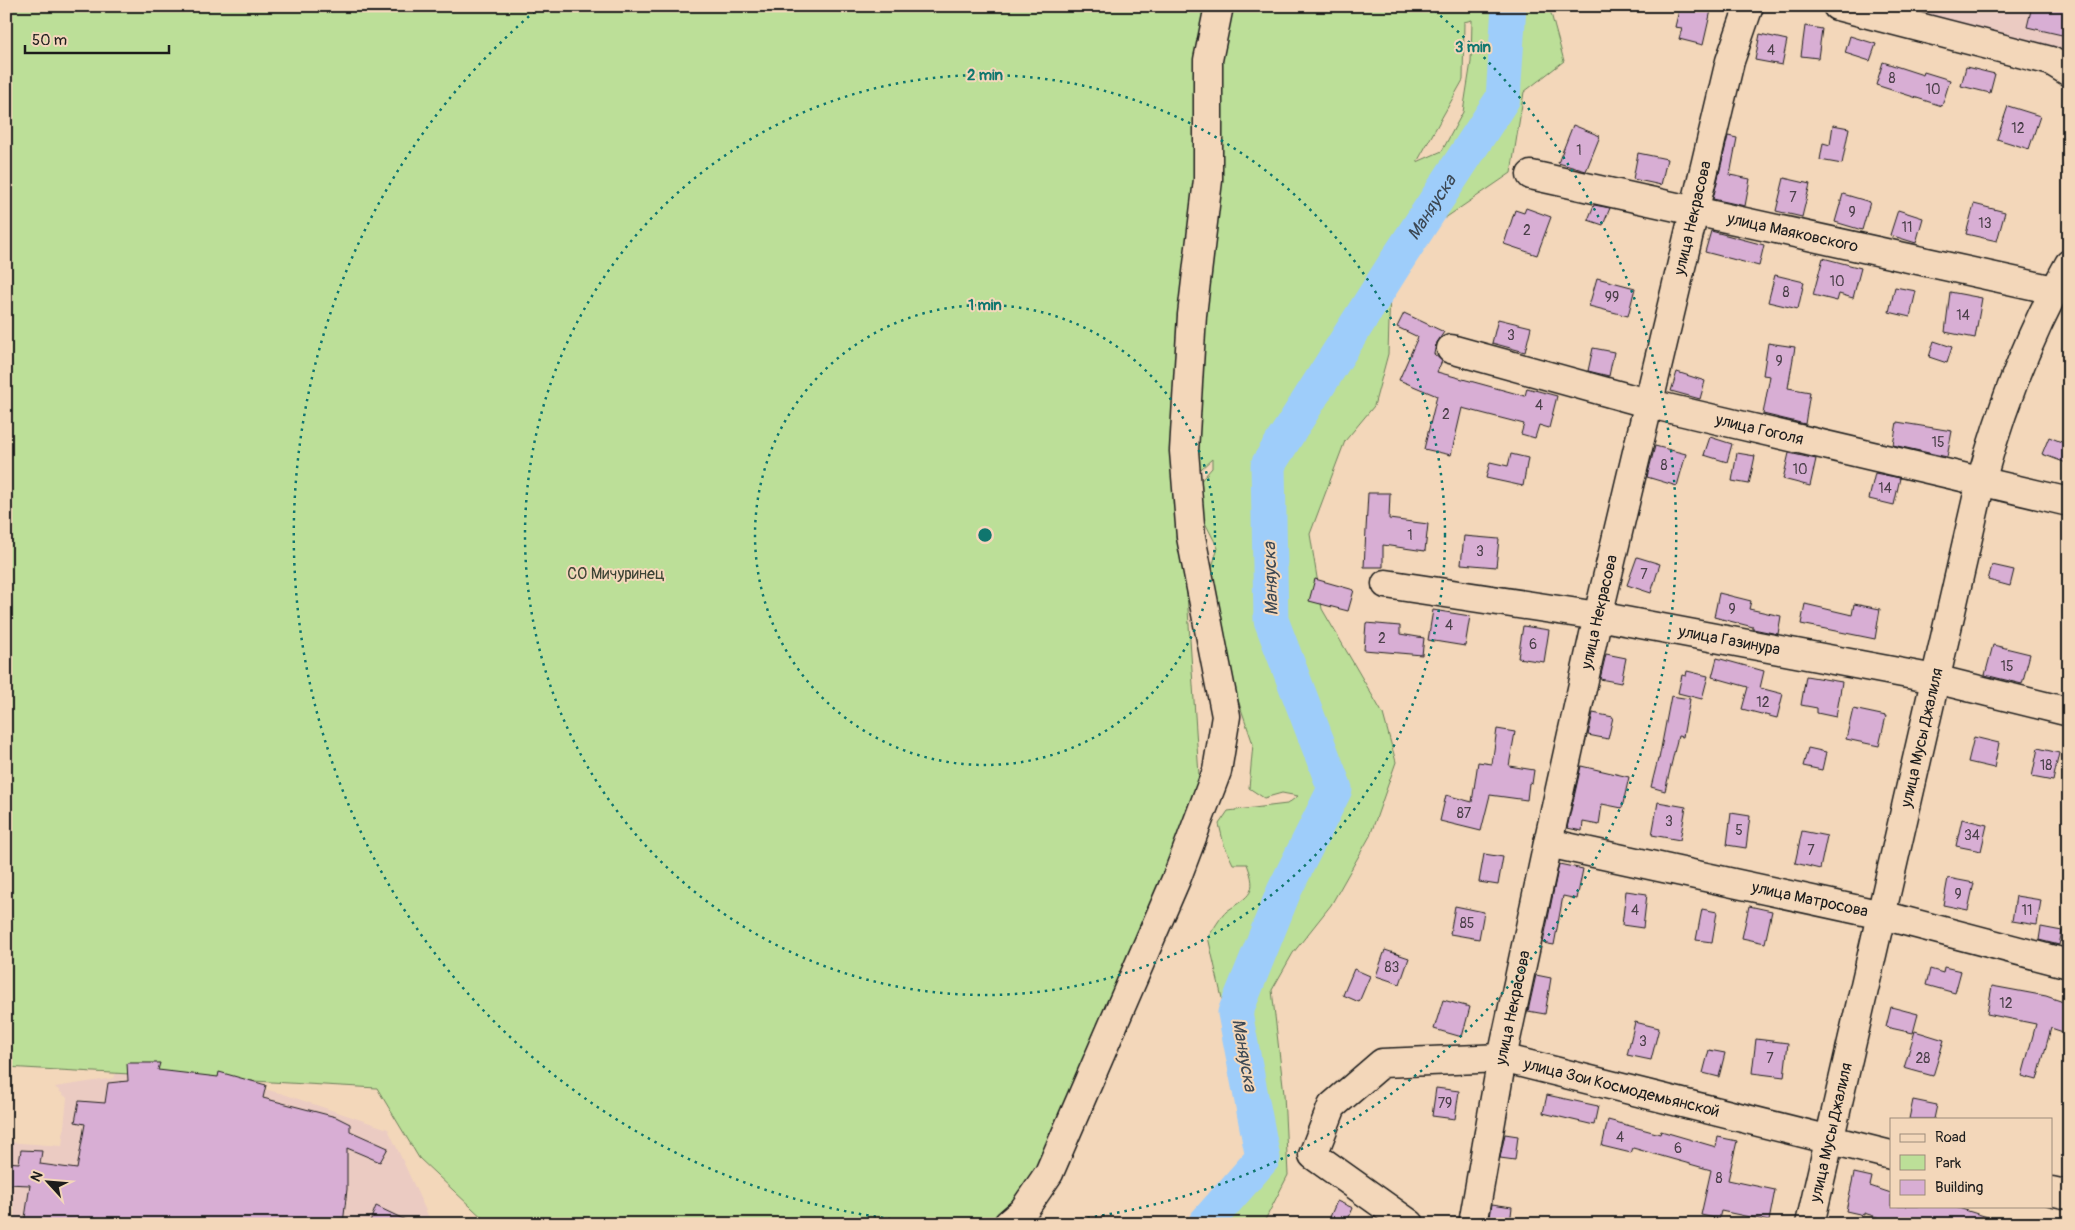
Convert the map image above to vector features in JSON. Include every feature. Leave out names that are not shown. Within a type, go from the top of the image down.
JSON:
[{"type":"street","points":[[1008,1224],[1023,1211],[1049,1173],[1177,877],[1217,771],[1226,716],[1192,537],[1184,451],[1192,316],[1208,180],[1208,60],[1218,6]]},
{"type":"street","name":"улица Некрасова","points":[[1474,1224],[1502,1058],[1598,616],[1650,404],[1730,61],[1749,6]]},
{"type":"street","points":[[1837,6],[2050,61],[2069,72]]},
{"type":"street","name":"улица Маяковского","points":[[1531,176],[2054,290]]},
{"type":"street","name":"улица Мусы Джалиля","points":[[1810,1224],[1831,1141],[1981,481],[1996,428],[2012,388],[2054,290],[2069,264]]},
{"type":"street","name":"улица Гоголя","points":[[1451,349],[1650,404],[2069,502]]},
{"type":"street","name":"улица Газинура","points":[[1386,584],[1598,616],[1935,679],[2069,712]]},
{"type":"street","name":"улица Матросова","points":[[1548,843],[1882,915],[2069,964]]},
{"type":"street","name":"улица Зои Космодемьянской","points":[[1410,1224],[1313,1155],[1332,1106],[1382,1063],[1502,1058],[1890,1155]]},
{"type":"street","points":[[2052,1192],[2069,1196]]},
{"type":"shaded area","points":[[1876,6],[2069,6],[2069,60]]},
{"type":"shaded area","points":[[125,1051],[283,1094],[388,1129],[432,1224],[6,1224],[6,1142],[62,1146],[67,1098],[55,1087],[114,1078]]},
{"type":"green space","name":"СО Мичуринец","points":[[6,6],[1549,6],[1564,61],[1524,92],[1511,173],[1391,255],[1388,354],[1374,406],[1345,441],[1310,534],[1322,609],[1383,714],[1396,762],[1370,836],[1331,905],[1293,953],[1272,990],[1284,1094],[1288,1175],[1263,1224],[1228,1224],[1236,1205],[1246,1191],[1251,1153],[1249,1117],[1208,937],[1224,914],[1246,897],[1252,887],[1247,864],[1233,864],[1224,845],[1219,824],[1228,811],[1287,804],[1298,796],[1282,793],[1264,798],[1249,788],[1253,744],[1221,650],[1210,573],[1218,548],[1201,515],[1198,484],[1212,468],[1212,459],[1180,488],[1200,791],[1013,1224],[489,1224],[419,1158],[377,1088],[6,1067]],"holes":[[[1472,20],[1471,62],[1463,112],[1442,151],[1417,162],[1463,80],[1464,22]]]},
{"type":"building","points":[[1680,6],[1712,6],[1703,45],[1679,39],[1682,28],[1675,27]]},
{"type":"building","points":[[2032,6],[2069,6],[2062,35],[2027,27]]},
{"type":"building","points":[[1805,26],[1822,29],[1818,58],[1801,56]]},
{"type":"building","points":[[1760,34],[1787,40],[1782,65],[1755,60]]},
{"type":"building","points":[[1850,36],[1876,44],[1870,61],[1845,53]]},
{"type":"building","points":[[1883,62],[1923,75],[1924,72],[1950,80],[1942,106],[1876,85]]},
{"type":"building","points":[[1966,67],[1995,74],[1990,93],[1961,86]]},
{"type":"building","points":[[2008,106],[2040,116],[2029,149],[1997,139]]},
{"type":"building","points":[[1573,125],[1600,136],[1586,171],[1558,163]]},
{"type":"building","points":[[1833,125],[1849,128],[1842,164],[1820,160],[1823,143],[1830,145]]},
{"type":"building","points":[[1728,136],[1737,138],[1730,175],[1750,179],[1745,206],[1713,199]]},
{"type":"building","points":[[1638,153],[1667,159],[1661,185],[1633,179]]},
{"type":"building","points":[[1784,178],[1810,184],[1802,217],[1776,211]]},
{"type":"building","points":[[1843,194],[1870,202],[1862,230],[1835,222]]},
{"type":"building","points":[[1974,204],[2005,212],[1997,241],[1966,234]]},
{"type":"building","points":[[1594,205],[1610,208],[1603,225],[1588,220]]},
{"type":"building","points":[[1526,208],[1551,217],[1537,255],[1504,244],[1515,210],[1524,213]]},
{"type":"building","points":[[1898,210],[1923,218],[1916,243],[1890,235]]},
{"type":"building","points":[[1711,231],[1764,245],[1759,266],[1705,252]]},
{"type":"building","points":[[1823,258],[1861,268],[1853,298],[1839,294],[1837,301],[1813,295]]},
{"type":"building","points":[[1775,275],[1804,282],[1798,309],[1768,302]]},
{"type":"building","points":[[1597,278],[1635,288],[1628,316],[1589,306]]},
{"type":"building","points":[[1895,287],[1916,291],[1910,317],[1889,312]]},
{"type":"building","points":[[1950,292],[1982,298],[1975,338],[1945,332]]},
{"type":"building","points":[[1404,313],[1444,332],[1436,344],[1434,354],[1442,361],[1437,372],[1525,396],[1527,388],[1557,396],[1549,428],[1539,425],[1535,438],[1521,434],[1524,424],[1462,408],[1451,455],[1424,449],[1437,396],[1399,380],[1418,337],[1397,327]]},
{"type":"building","points":[[1498,319],[1531,327],[1525,352],[1492,343]]},
{"type":"building","points":[[1934,341],[1952,347],[1947,363],[1929,357]]},
{"type":"building","points":[[1768,343],[1795,347],[1788,388],[1810,392],[1805,424],[1763,414],[1770,376],[1763,375]]},
{"type":"building","points":[[1593,348],[1614,352],[1609,376],[1588,371]]},
{"type":"building","points":[[1677,372],[1705,381],[1700,399],[1671,391]]},
{"type":"building","points":[[1897,422],[1952,431],[1947,457],[1893,445]]},
{"type":"building","points":[[1710,437],[1732,444],[1727,462],[1704,455]]},
{"type":"building","points":[[2049,437],[2069,445],[2069,464],[2042,454]]},
{"type":"building","points":[[1655,446],[1686,454],[1677,486],[1647,477]]},
{"type":"building","points":[[1737,453],[1755,456],[1749,484],[1732,481]]},
{"type":"building","points":[[1789,453],[1816,459],[1810,486],[1783,479]]},
{"type":"building","points":[[1511,454],[1528,458],[1523,486],[1486,478],[1490,462],[1508,466]]},
{"type":"building","points":[[1875,473],[1900,478],[1894,505],[1869,499]]},
{"type":"building","points":[[1368,493],[1390,493],[1389,519],[1428,524],[1425,551],[1383,545],[1383,567],[1364,567]]},
{"type":"building","points":[[1464,536],[1499,539],[1496,567],[1461,564]]},
{"type":"building","points":[[1637,557],[1660,564],[1651,593],[1627,585]]},
{"type":"building","points":[[1992,565],[2014,570],[2010,586],[1988,580]]},
{"type":"building","points":[[1315,579],[1354,590],[1348,611],[1309,601]]},
{"type":"building","points":[[1719,593],[1751,601],[1749,609],[1781,616],[1778,634],[1753,629],[1753,627],[1714,617]]},
{"type":"building","points":[[1805,604],[1852,615],[1854,604],[1880,609],[1875,639],[1801,624]]},
{"type":"building","points":[[1433,610],[1470,616],[1465,646],[1428,640]]},
{"type":"building","points":[[1366,623],[1400,626],[1400,634],[1424,638],[1422,655],[1364,650]]},
{"type":"building","points":[[1523,626],[1549,630],[1544,662],[1518,658]]},
{"type":"building","points":[[1993,645],[2030,654],[2022,684],[1985,675]]},
{"type":"building","points":[[1606,654],[1626,658],[1621,683],[1600,679]]},
{"type":"building","points":[[1717,658],[1764,671],[1760,688],[1783,694],[1777,718],[1742,709],[1748,687],[1712,677]]},
{"type":"building","points":[[1687,671],[1708,676],[1702,699],[1678,693],[1682,675],[1686,676]]},
{"type":"building","points":[[1806,676],[1842,682],[1836,717],[1817,713],[1817,708],[1801,705]]},
{"type":"building","points":[[1671,696],[1690,699],[1683,737],[1678,736],[1665,791],[1651,787],[1659,759]]},
{"type":"building","points":[[1853,709],[1886,716],[1879,746],[1846,739]]},
{"type":"building","points":[[1593,713],[1613,717],[1608,739],[1588,735]]},
{"type":"building","points":[[1497,729],[1515,732],[1509,766],[1534,770],[1532,784],[1529,783],[1527,800],[1490,795],[1481,831],[1440,821],[1446,795],[1472,802],[1478,762],[1492,764]]},
{"type":"building","points":[[1974,737],[1999,743],[1994,768],[1968,762]]},
{"type":"building","points":[[1808,748],[1826,752],[1822,770],[1803,766]]},
{"type":"building","points":[[2038,748],[2059,753],[2053,781],[2032,777]]},
{"type":"building","points":[[1581,766],[1629,777],[1622,808],[1602,804],[1599,825],[1583,822],[1582,831],[1567,828]]},
{"type":"building","points":[[1658,802],[1686,807],[1680,840],[1652,835]]},
{"type":"building","points":[[1731,813],[1750,816],[1746,848],[1727,845]]},
{"type":"building","points":[[1962,819],[1987,825],[1981,851],[1956,846]]},
{"type":"building","points":[[1802,831],[1827,836],[1820,869],[1795,863]]},
{"type":"building","points":[[1484,854],[1503,857],[1498,885],[1479,882]]},
{"type":"building","points":[[1559,864],[1583,869],[1577,899],[1563,896],[1554,945],[1543,943]]},
{"type":"building","points":[[1948,878],[1974,883],[1968,910],[1943,905]]},
{"type":"building","points":[[1626,891],[1647,894],[1643,928],[1622,925]]},
{"type":"building","points":[[2016,896],[2041,900],[2037,925],[2012,921]]},
{"type":"building","points":[[1455,906],[1484,912],[1479,939],[1450,934]]},
{"type":"building","points":[[1749,906],[1772,911],[1765,943],[1742,938]]},
{"type":"building","points":[[1702,909],[1717,912],[1712,942],[1696,940]]},
{"type":"building","points":[[2041,927],[2062,931],[2059,945],[2039,940]]},
{"type":"building","points":[[1385,950],[1409,958],[1400,984],[1376,976]]},
{"type":"building","points":[[1944,967],[1961,971],[1955,993],[1926,985],[1930,969],[1943,973]]},
{"type":"building","points":[[1354,969],[1370,976],[1359,1002],[1343,995]]},
{"type":"building","points":[[1536,975],[1551,978],[1545,1014],[1528,1011]]},
{"type":"building","points":[[1992,986],[2046,996],[2069,1004],[2069,1034],[2051,1028],[2037,1080],[2022,1076],[2036,1024],[1987,1014]]},
{"type":"building","points":[[1443,1000],[1470,1007],[1462,1037],[1434,1029]]},
{"type":"building","points":[[1891,1007],[1918,1014],[1913,1033],[1886,1027]]},
{"type":"building","points":[[1635,1022],[1659,1028],[1651,1060],[1627,1055]]},
{"type":"building","points":[[1915,1031],[1944,1040],[1933,1076],[1904,1068]]},
{"type":"building","points":[[1756,1039],[1788,1043],[1784,1077],[1752,1073]]},
{"type":"building","points":[[1709,1050],[1725,1053],[1719,1077],[1703,1073]]},
{"type":"building","points":[[127,1063],[160,1063],[158,1070],[218,1077],[219,1072],[266,1085],[263,1098],[336,1117],[350,1124],[350,1131],[388,1148],[380,1162],[347,1148],[347,1189],[343,1224],[24,1224],[30,1185],[6,1184],[6,1162],[19,1163],[21,1150],[42,1151],[40,1164],[77,1169],[85,1124],[75,1122],[79,1101],[105,1103],[108,1083],[128,1081]]},
{"type":"building","points":[[1436,1088],[1459,1091],[1455,1119],[1432,1116]]},
{"type":"building","points":[[1547,1095],[1598,1106],[1594,1125],[1543,1113]]},
{"type":"building","points":[[1913,1100],[1937,1105],[1934,1118],[1909,1118]]},
{"type":"building","points":[[1608,1120],[1660,1134],[1661,1131],[1716,1147],[1718,1137],[1737,1141],[1728,1180],[1775,1190],[1769,1221],[1721,1211],[1719,1219],[1701,1215],[1711,1170],[1633,1148],[1631,1153],[1602,1146]]},
{"type":"building","points":[[1505,1134],[1518,1136],[1515,1160],[1500,1158]]},
{"type":"building","points":[[1854,1173],[1872,1177],[1870,1186],[1890,1193],[1890,1208],[1958,1208],[1997,1220],[1997,1224],[1899,1224],[1864,1213],[1864,1215],[1846,1211]]},
{"type":"building","points":[[1337,1201],[1353,1208],[1346,1224],[1330,1217]]},
{"type":"building","points":[[1492,1204],[1512,1207],[1510,1224],[1489,1224]]},
{"type":"building","points":[[376,1206],[414,1224],[369,1224]]},
{"type":"waterway","name":"Маняуска","points":[[1205,1224],[1263,1158],[1235,1013],[1284,891],[1335,789],[1271,620],[1268,465],[1401,254],[1503,98],[1509,6]]}]
